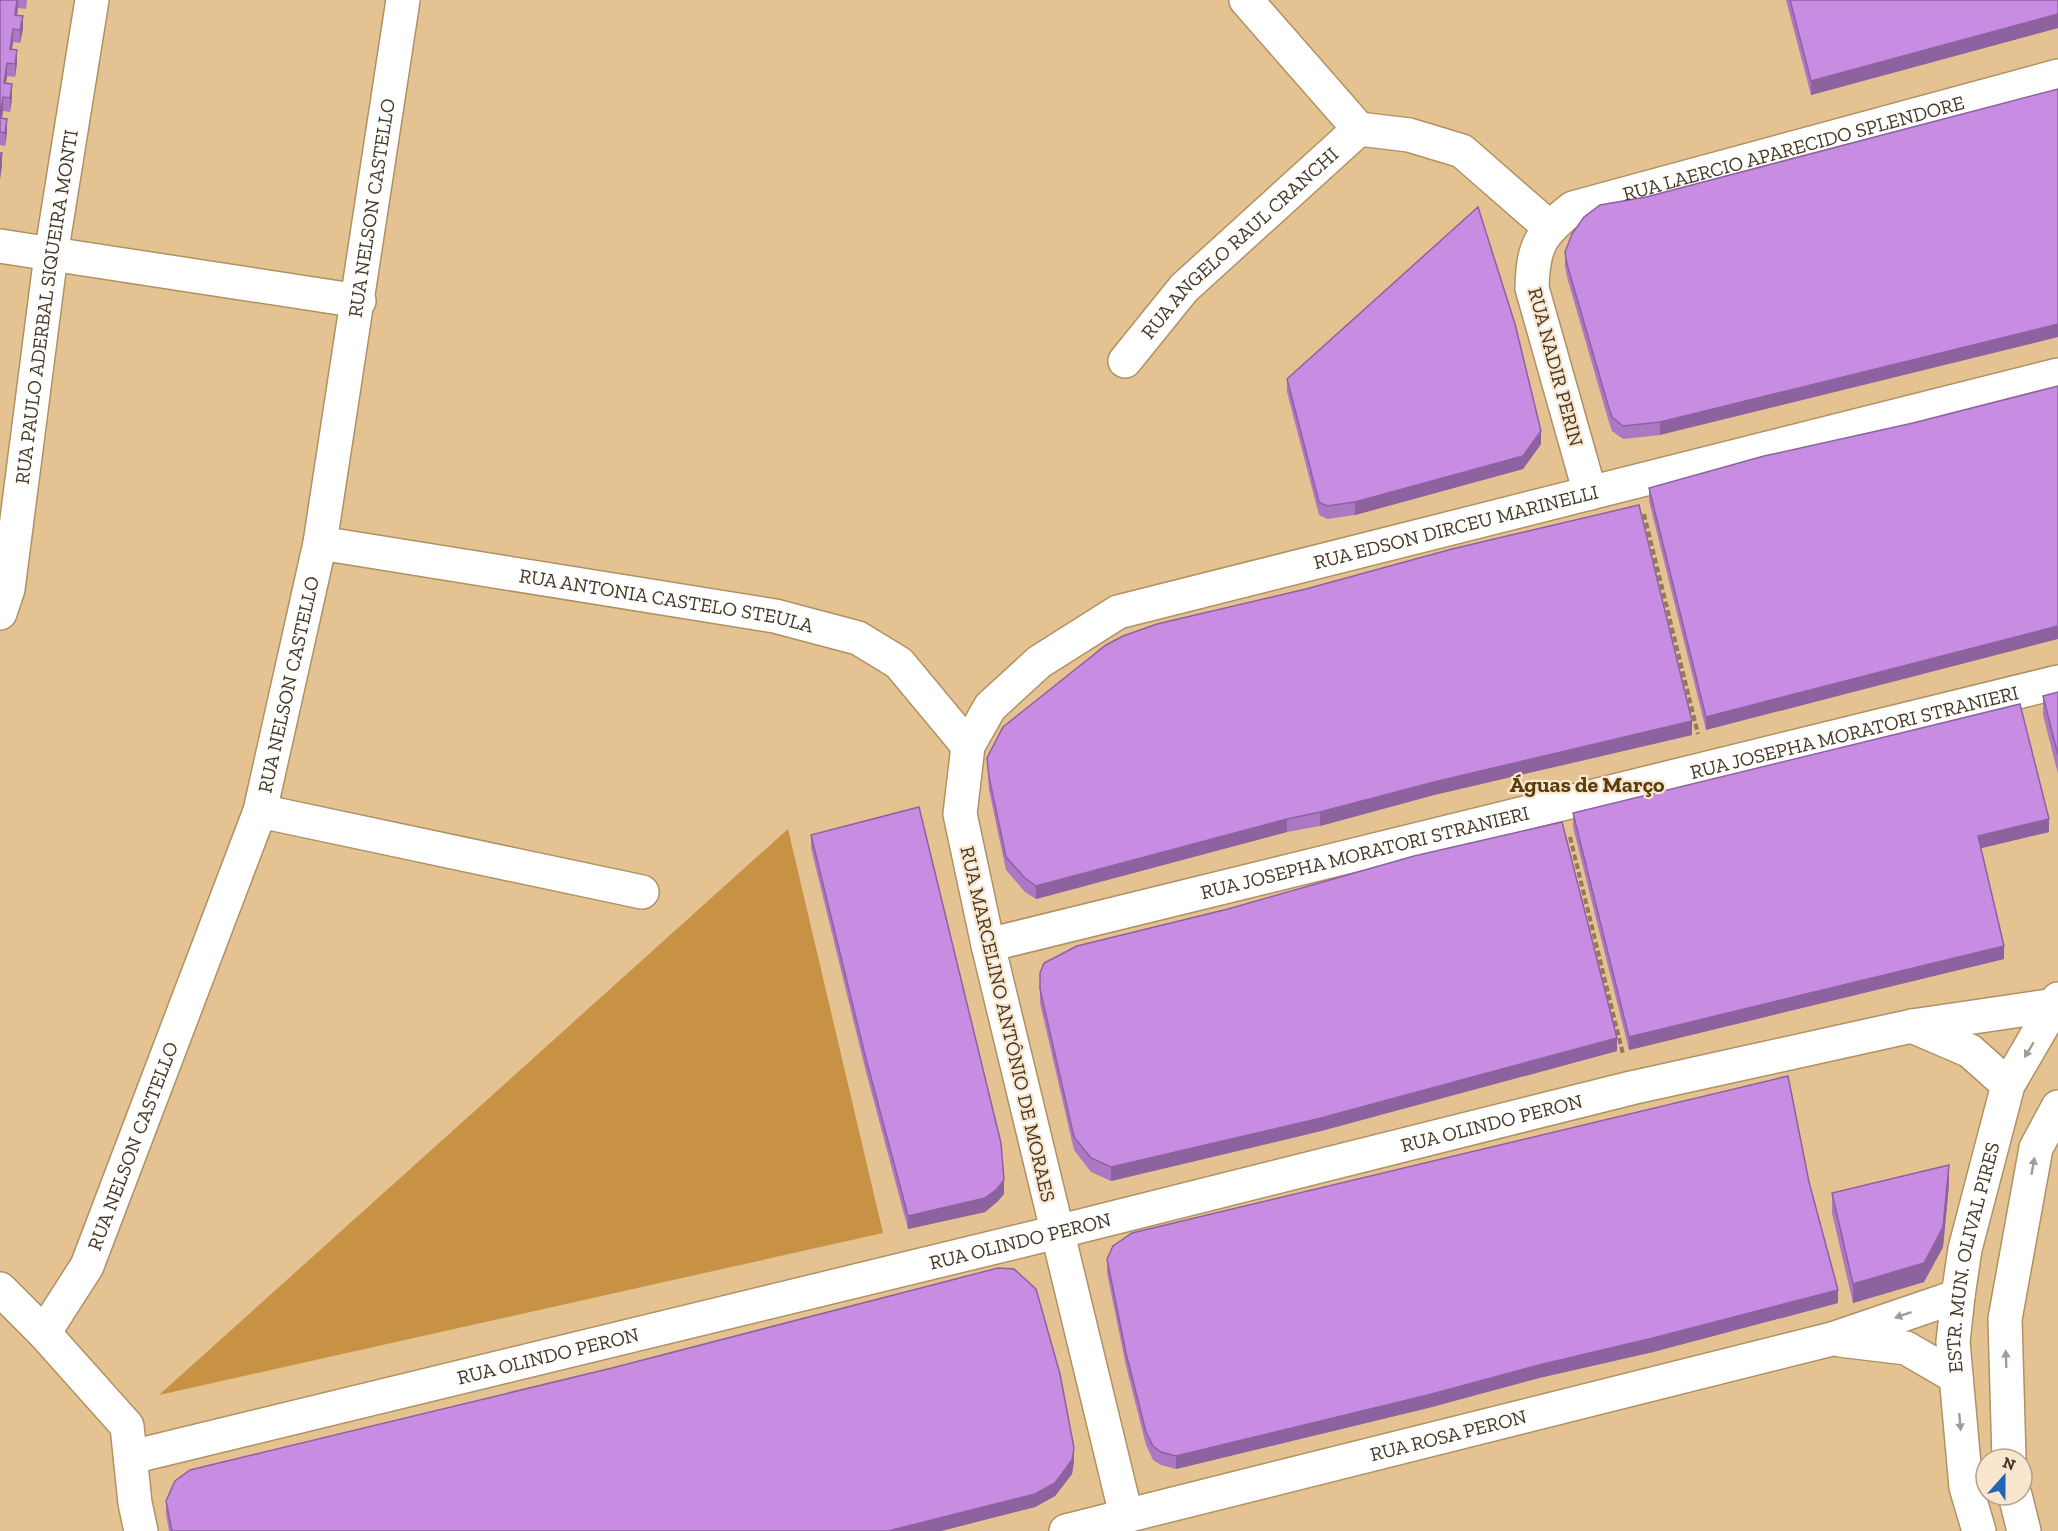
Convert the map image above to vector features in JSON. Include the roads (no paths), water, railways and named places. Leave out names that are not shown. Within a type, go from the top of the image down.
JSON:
[{"type":"street","name":"RUA PAULO ADERBAL SIQUEIRA MONTI","points":[[0,612],[8,589],[51,255],[92,0]]},
{"type":"street","name":"RUA NELSON CASTELLO","points":[[44,1333],[87,1266],[260,811],[320,543],[404,0]]},
{"type":"street","points":[[1246,0],[1359,129],[1409,135],[1462,151],[1544,234]]},
{"type":"street","name":"RUA LAERCIO APARECIDO SPLENDORE","points":[[1544,234],[1573,208],[2058,76]]},
{"type":"street","name":"RUA ANGELO RAUL CRANCHI","points":[[1125,361],[1184,288],[1359,129]]},
{"type":"street","name":"RUA NADIR PERIN","points":[[1544,234],[1533,256],[1532,288],[1590,493]]},
{"type":"street","points":[[0,246],[358,301]]},
{"type":"street","name":"RUA EDSON DIRCEU MARINELLI","points":[[960,814],[968,746],[990,707],[1039,662],[1118,612],[2058,375]]},
{"type":"street","name":"RUA ANTONIA CASTELO STEULA","points":[[320,543],[775,616],[858,638],[898,663],[968,746]]},
{"type":"street","name":"RUA JOSEPHA MORATORI STRANIERI","points":[[988,945],[2058,682]]},
{"type":"street","points":[[260,811],[642,892]]},
{"type":"street","name":"RUA MARCELINO ANTÔNIO DE MORAES","points":[[960,814],[988,945],[1126,1515]]},
{"type":"street","name":"RUA OLINDO PERON","points":[[131,1460],[155,1451],[1057,1232],[1631,1088],[1912,1026],[2056,1002]]},
{"type":"street","name":"ESTR. MUN. OLIVAL PIRES","points":[[1979,1531],[1966,1486],[1956,1377],[1953,1342],[1958,1296],[1965,1249],[2008,1084],[2056,1002]]},
{"type":"street","points":[[1912,1026],[1970,1051],[2008,1084]]},
{"type":"street","name":"ESTR. MUN. OLIVAL PIRES","points":[[2009,1447],[2004,1320],[2036,1148],[2058,1107]]},
{"type":"street","points":[[0,1289],[44,1333],[127,1426],[141,1531]]},
{"type":"street","name":"RUA ROSA PERON","points":[[1066,1531],[1832,1339],[1958,1296]]},
{"type":"street","name":"RUA ROSA PERON","points":[[1832,1339],[1906,1348],[1956,1377]]},
{"type":"street","points":[[2018,1507],[2024,1531]]},
{"type":"district","name":"Águas de Março","points":[[1587,784]]}]
